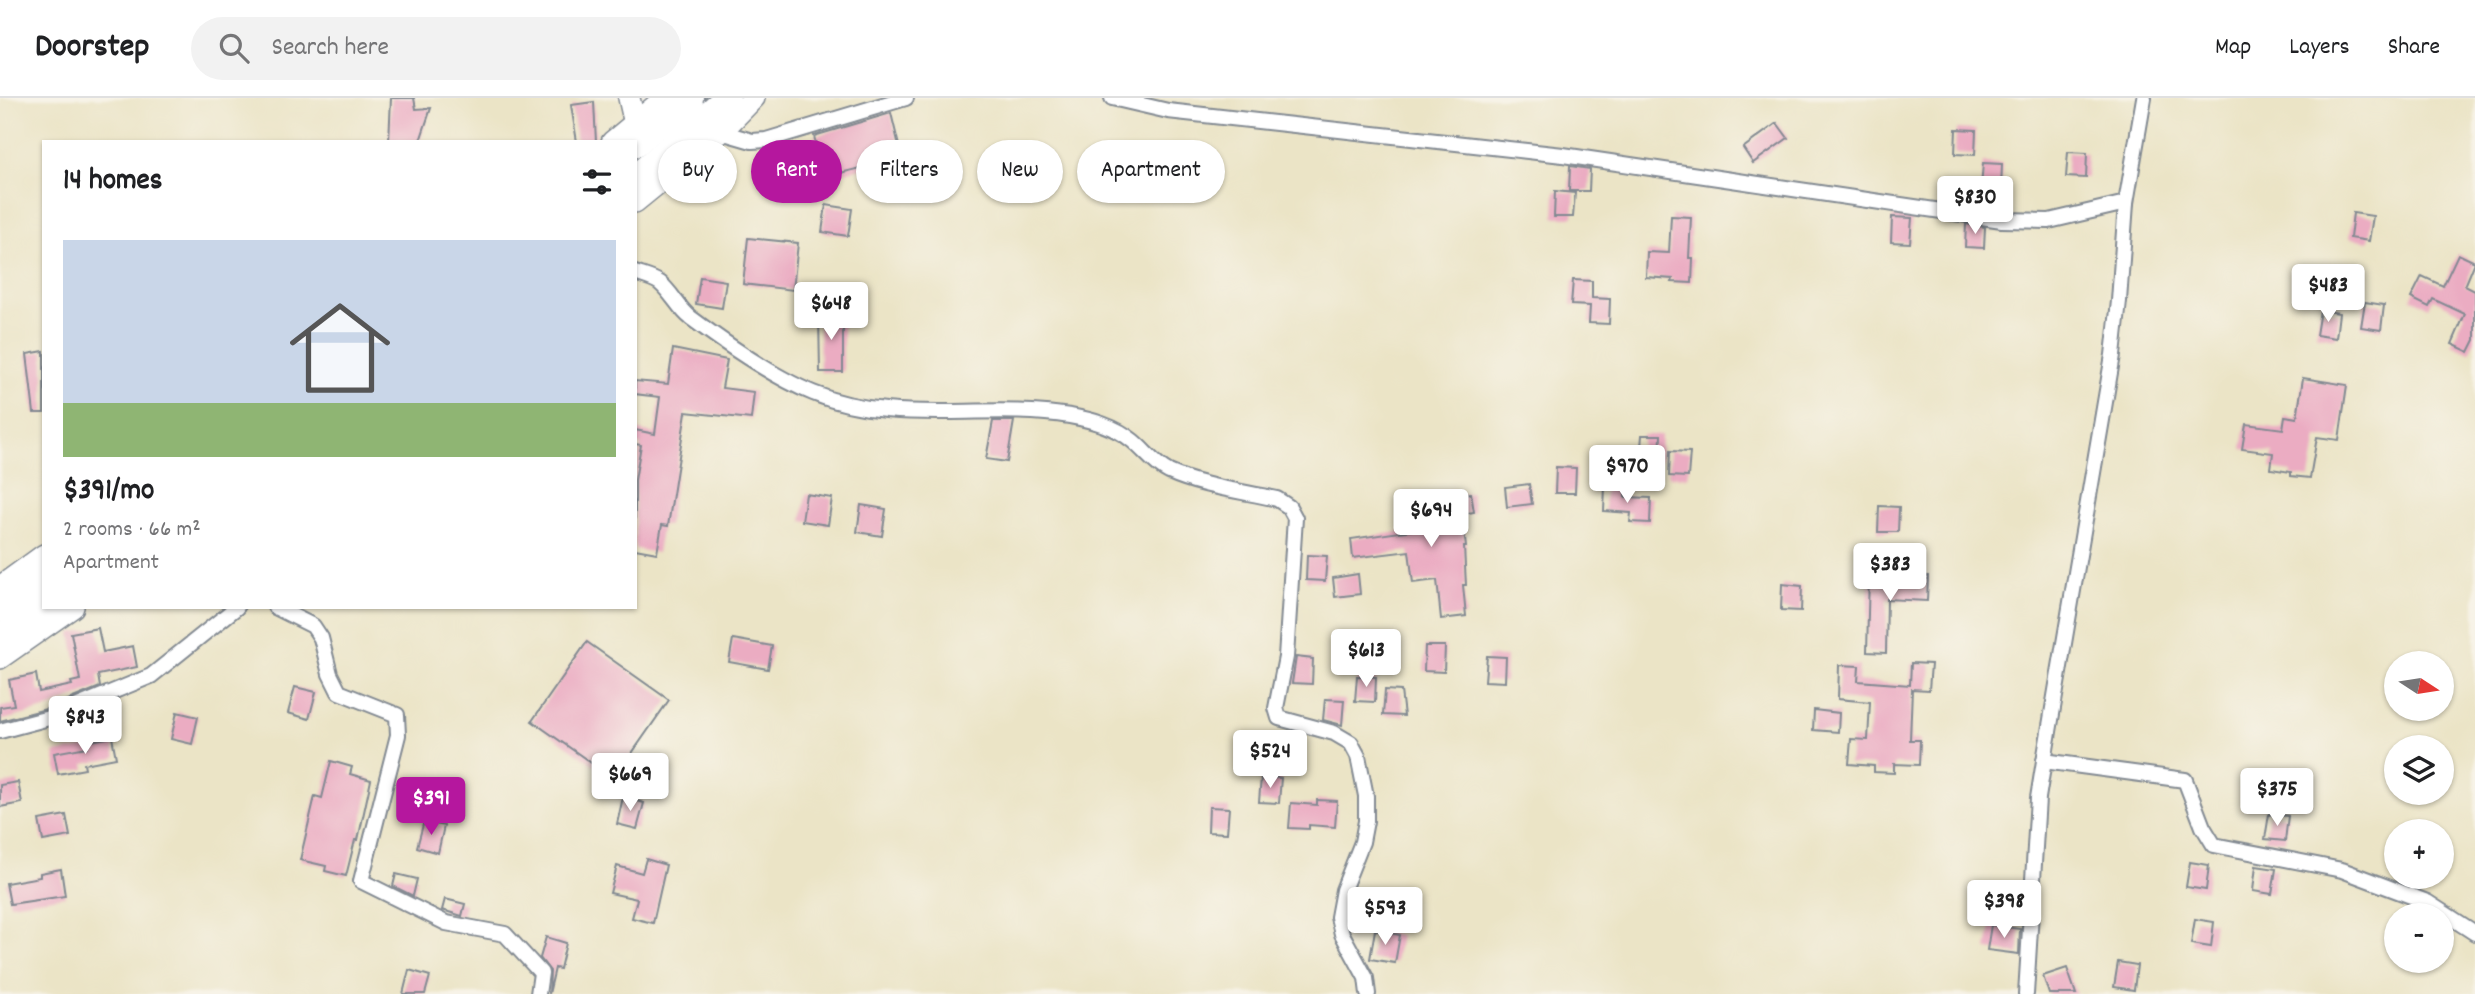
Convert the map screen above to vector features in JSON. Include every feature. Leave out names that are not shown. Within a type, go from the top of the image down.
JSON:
[{"type":"highway","points":[[635,134],[690,98]]},
{"type":"highway","points":[[637,176],[727,98]]},
{"type":"highway","points":[[0,609],[42,579]]},
{"type":"highway","points":[[0,638],[42,608]]},
{"type":"main road","points":[[629,98],[635,134]]},
{"type":"main road","points":[[618,140],[635,134],[665,98]]},
{"type":"main road","points":[[637,200],[720,132],[754,98]]},
{"type":"main road","points":[[0,587],[42,556]]},
{"type":"main road","points":[[0,658],[70,609]]},
{"type":"street","points":[[720,132],[752,141],[766,140],[906,98]]},
{"type":"street","points":[[1112,98],[1168,111],[1563,155],[2002,220],[2049,221],[2126,203]]},
{"type":"street","points":[[2026,994],[2038,798],[2113,355],[2126,203],[2144,98]]},
{"type":"street","points":[[637,274],[657,281],[688,316],[760,364],[795,385],[831,400],[856,407],[940,413],[1023,412],[1068,416],[1095,422],[1116,429],[1133,440],[1167,471],[1189,479],[1277,499],[1289,507],[1295,518],[1291,588],[1286,657],[1276,708],[1279,718],[1334,733],[1351,743],[1358,756],[1366,796],[1366,821],[1362,842],[1343,890],[1338,917],[1342,934],[1366,978],[1368,994]]},
{"type":"street","points":[[0,731],[49,718],[152,676],[235,609]]},
{"type":"street","points":[[279,609],[313,625],[321,638],[330,674],[339,692],[397,715],[398,735],[361,881],[446,923],[505,934],[541,973],[538,994]]},
{"type":"street","points":[[2044,761],[2185,780],[2203,827],[2214,845],[2342,870],[2427,902],[2475,933]]},
{"type":"building","points":[[391,98],[414,98],[416,109],[431,108],[420,140],[389,140]]},
{"type":"building","points":[[594,102],[596,140],[577,140],[571,105]]},
{"type":"building","points":[[891,113],[898,140],[856,140],[856,169],[842,173],[842,140],[815,140],[814,136]]},
{"type":"building","points":[[1777,123],[1788,138],[1753,163],[1743,148]]},
{"type":"building","points":[[1956,129],[1976,130],[1975,155],[1955,154]]},
{"type":"building","points":[[2068,152],[2087,153],[2086,178],[2066,177]]},
{"type":"building","points":[[1983,163],[2002,164],[2001,189],[1981,188]]},
{"type":"building","points":[[1570,166],[1590,169],[1589,191],[1569,191]]},
{"type":"building","points":[[1555,191],[1575,193],[1573,217],[1554,217]]},
{"type":"building","points":[[826,205],[852,209],[848,236],[822,232]]},
{"type":"building","points":[[2353,213],[2373,216],[2369,241],[2350,238]]},
{"type":"building","points":[[1671,216],[1691,217],[1689,258],[1693,258],[1692,283],[1646,277],[1647,252],[1669,253]]},
{"type":"building","points":[[1892,217],[1912,218],[1910,243],[1891,242]]},
{"type":"building","points":[[1966,224],[1985,227],[1984,248],[1965,247]]},
{"type":"building","points":[[748,238],[798,243],[793,290],[743,284]]},
{"type":"building","points":[[2458,254],[2475,262],[2465,286],[2475,291],[2475,340],[2469,352],[2452,344],[2465,314],[2433,299],[2429,307],[2411,298],[2422,276],[2443,286]]},
{"type":"building","points":[[700,277],[726,281],[722,308],[696,304]]},
{"type":"building","points":[[1573,280],[1592,281],[1592,298],[1610,299],[1609,324],[1589,323],[1590,306],[1571,305]]},
{"type":"building","points":[[2365,302],[2384,305],[2381,330],[2361,327]]},
{"type":"building","points":[[843,310],[843,372],[820,372],[819,316]]},
{"type":"building","points":[[2320,310],[2339,313],[2336,338],[2316,335]]},
{"type":"building","points":[[673,349],[727,360],[722,388],[754,392],[751,419],[686,412],[668,526],[662,525],[657,553],[637,549],[637,468],[641,445],[637,444],[637,430],[655,434],[660,397],[637,394],[637,381],[668,384]]},
{"type":"building","points":[[42,351],[42,413],[34,413],[27,354]]},
{"type":"building","points":[[2303,378],[2347,385],[2339,440],[2317,437],[2310,478],[2291,476],[2291,472],[2271,469],[2273,453],[2242,449],[2246,424],[2283,429],[2285,416],[2297,418]]},
{"type":"building","points":[[993,421],[1014,421],[1007,462],[986,459]]},
{"type":"building","points":[[1642,435],[1661,435],[1660,461],[1640,460]]},
{"type":"building","points":[[1670,451],[1690,452],[1688,477],[1669,476]]},
{"type":"building","points":[[1556,467],[1576,468],[1575,493],[1555,493]]},
{"type":"building","points":[[1529,484],[1532,504],[1507,507],[1505,487]]},
{"type":"building","points":[[1605,486],[1625,487],[1625,497],[1651,498],[1650,523],[1630,522],[1631,513],[1604,511]]},
{"type":"building","points":[[1471,493],[1474,512],[1462,514],[1466,547],[1466,585],[1463,585],[1466,616],[1441,619],[1437,580],[1413,583],[1409,551],[1353,558],[1351,539],[1414,530],[1411,506],[1447,502],[1446,496]]},
{"type":"building","points":[[806,494],[832,498],[828,525],[802,521]]},
{"type":"building","points":[[861,505],[886,509],[882,536],[857,532]]},
{"type":"building","points":[[1879,506],[1899,507],[1898,532],[1878,532]]},
{"type":"building","points":[[1307,555],[1327,556],[1325,581],[1306,580]]},
{"type":"building","points":[[1358,574],[1360,594],[1335,597],[1333,578]]},
{"type":"building","points":[[1869,575],[1928,576],[1927,601],[1887,599],[1886,653],[1867,652]]},
{"type":"building","points":[[1782,584],[1802,586],[1801,611],[1781,610]]},
{"type":"building","points":[[98,628],[103,652],[133,646],[137,667],[98,675],[100,687],[46,709],[0,721],[0,707],[14,705],[9,680],[36,674],[39,692],[72,685],[71,682],[80,680],[71,633]]},
{"type":"building","points":[[733,639],[772,646],[768,669],[729,662]]},
{"type":"building","points":[[587,642],[669,700],[614,779],[532,721]]},
{"type":"building","points":[[1370,643],[1396,644],[1397,659],[1372,662]]},
{"type":"building","points":[[1425,646],[1445,646],[1444,672],[1424,671]]},
{"type":"building","points":[[1487,656],[1506,657],[1505,682],[1485,681]]},
{"type":"building","points":[[1296,657],[1313,659],[1312,684],[1292,683]]},
{"type":"building","points":[[1911,663],[1931,664],[1929,690],[1912,689],[1910,740],[1920,740],[1919,765],[1894,764],[1894,773],[1874,772],[1874,766],[1849,764],[1851,739],[1868,740],[1870,702],[1838,699],[1839,665],[1859,666],[1858,681],[1910,685]]},
{"type":"building","points":[[1357,676],[1376,677],[1375,702],[1355,701]]},
{"type":"building","points":[[295,687],[316,692],[309,719],[288,713]]},
{"type":"building","points":[[1385,690],[1401,691],[1404,716],[1383,715]]},
{"type":"building","points":[[1325,699],[1344,700],[1342,725],[1323,720]]},
{"type":"building","points":[[1814,710],[1839,713],[1838,732],[1813,730]]},
{"type":"building","points":[[177,712],[198,717],[192,744],[171,739]]},
{"type":"building","points":[[112,737],[116,758],[84,764],[85,769],[58,774],[54,753],[87,747],[86,742]]},
{"type":"building","points":[[331,761],[352,767],[350,774],[371,780],[358,840],[355,840],[346,876],[325,871],[326,866],[300,860],[315,796],[322,798]]},
{"type":"building","points":[[1261,777],[1281,778],[1279,803],[1259,802]]},
{"type":"building","points":[[18,782],[22,803],[0,807],[0,785]]},
{"type":"building","points":[[623,797],[644,803],[637,829],[617,824]]},
{"type":"building","points":[[1317,800],[1337,801],[1335,827],[1309,825],[1309,829],[1289,828],[1291,803],[1317,805]]},
{"type":"building","points":[[1209,807],[1229,808],[1227,833],[1208,832]]},
{"type":"building","points":[[2269,814],[2288,816],[2285,841],[2265,839]]},
{"type":"building","points":[[66,815],[70,836],[43,841],[39,820]]},
{"type":"building","points":[[424,821],[444,826],[438,853],[417,847]]},
{"type":"building","points":[[646,859],[666,865],[653,923],[632,918],[637,899],[610,893],[617,866],[642,873]]},
{"type":"building","points":[[2190,862],[2209,865],[2206,890],[2186,887]]},
{"type":"building","points":[[2256,866],[2276,869],[2272,894],[2253,891]]},
{"type":"building","points":[[61,869],[65,896],[10,904],[6,883],[40,877],[40,873]]},
{"type":"building","points":[[396,874],[417,879],[413,896],[393,886]]},
{"type":"building","points":[[445,899],[465,904],[462,916],[442,910]]},
{"type":"building","points":[[2195,919],[2214,922],[2211,947],[2191,944]]},
{"type":"building","points":[[1991,925],[2020,929],[2019,954],[1987,950]]},
{"type":"building","points":[[1375,930],[1400,935],[1395,963],[1370,959]]},
{"type":"building","points":[[546,937],[566,943],[560,969],[555,968],[549,994],[550,971],[540,958]]},
{"type":"building","points":[[2118,962],[2137,965],[2134,990],[2114,987]]},
{"type":"building","points":[[2067,968],[2076,994],[2049,994],[2043,976]]},
{"type":"building","points":[[409,970],[430,976],[425,994],[403,994]]}]
